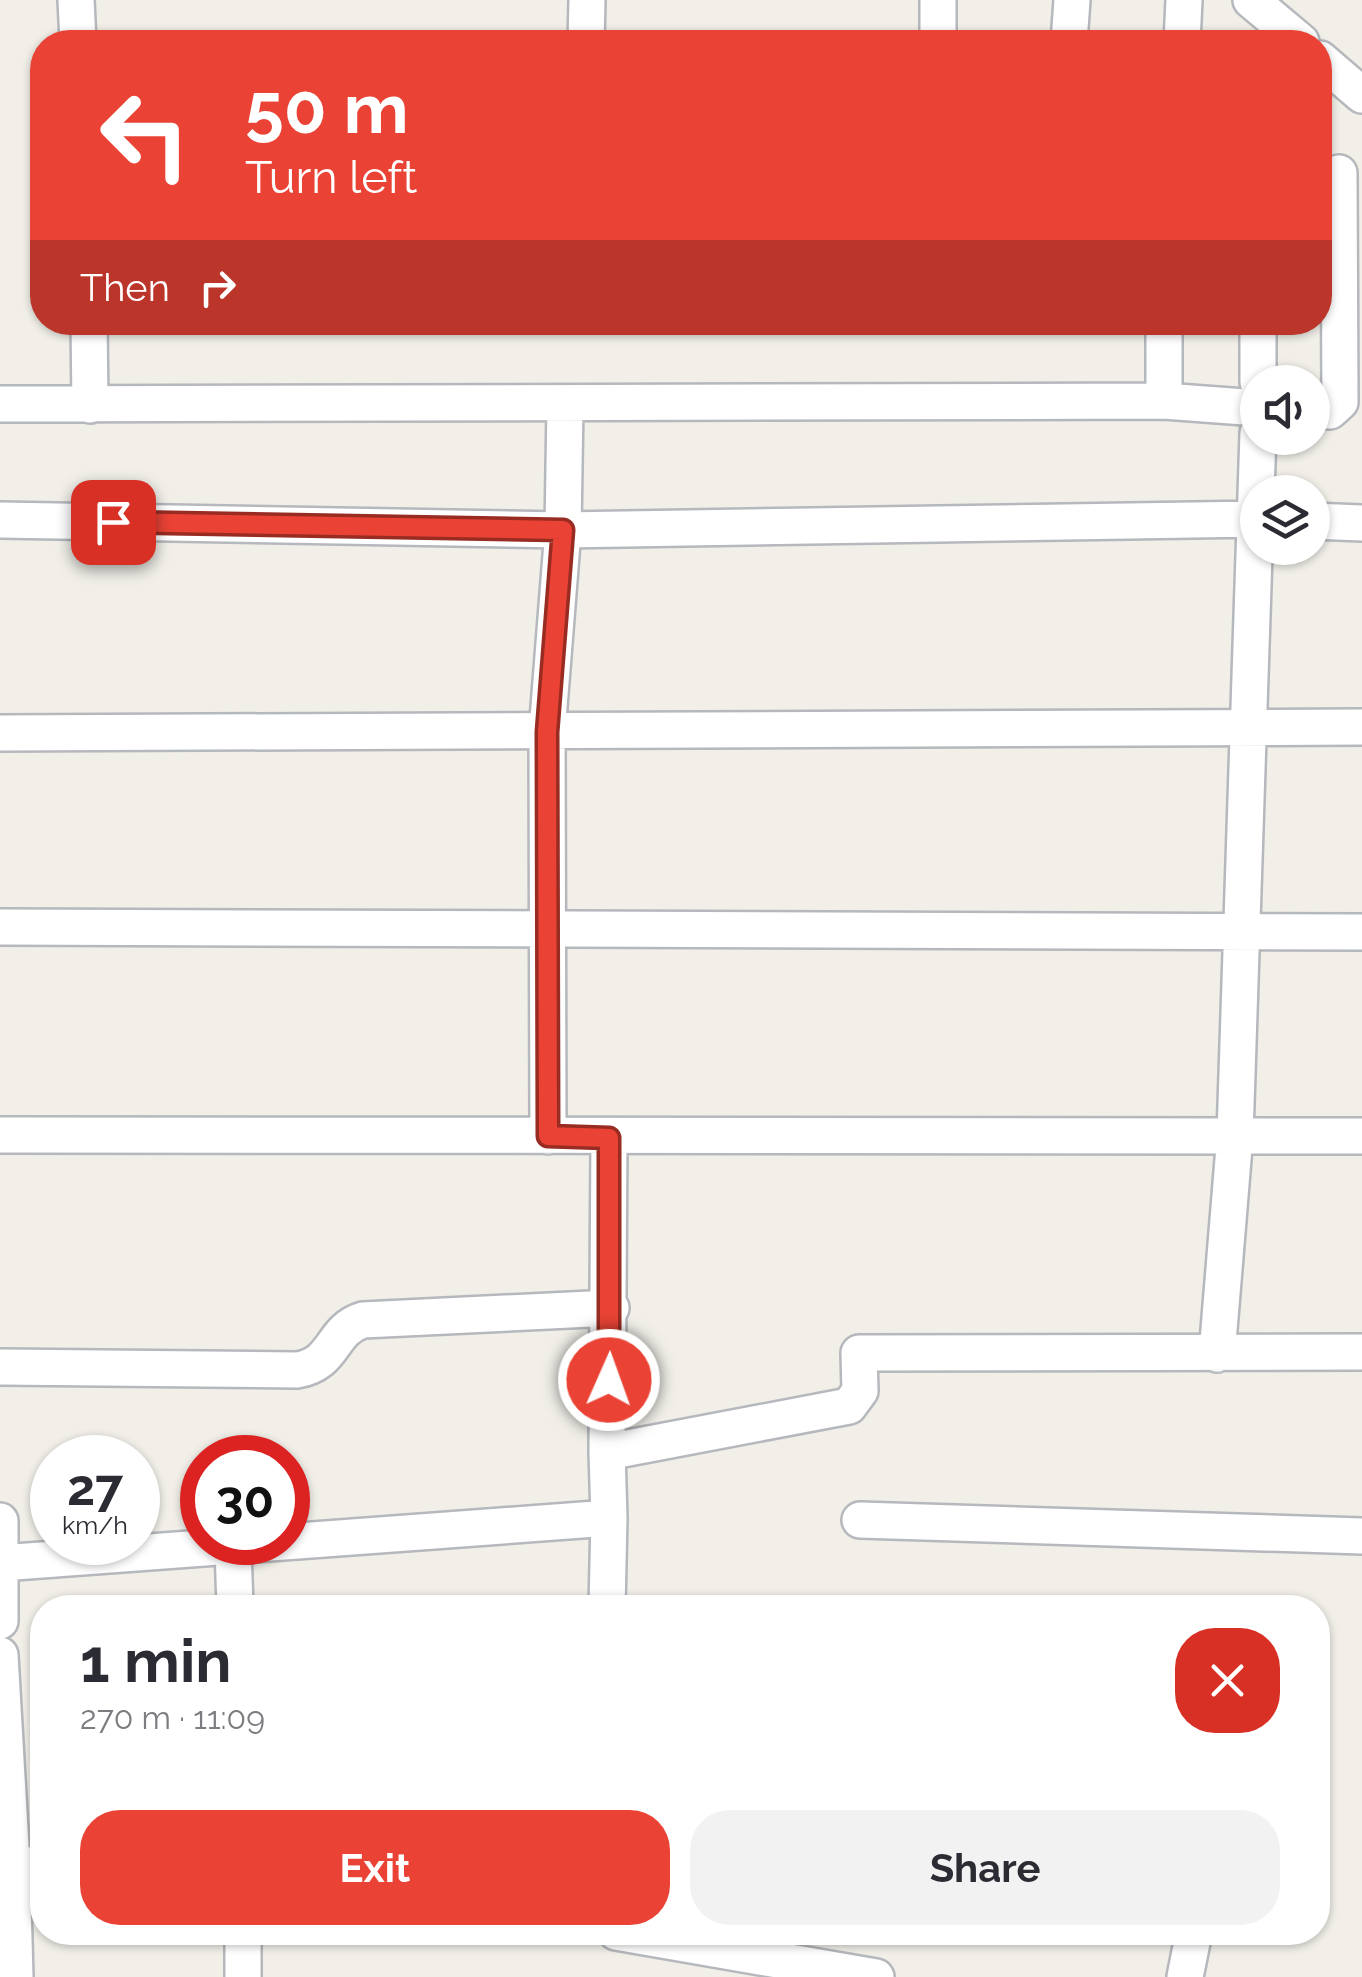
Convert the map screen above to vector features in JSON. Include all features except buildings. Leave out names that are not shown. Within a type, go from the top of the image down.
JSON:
[{"type":"street","points":[[76,0],[77,30]]},
{"type":"street","points":[[586,30],[587,0]]},
{"type":"street","points":[[938,0],[938,30]]},
{"type":"street","points":[[1070,30],[1072,0]]},
{"type":"street","points":[[1183,30],[1184,0]]},
{"type":"street","points":[[1253,2],[1254,30]]},
{"type":"street","points":[[1253,2],[1287,30]]},
{"type":"street","points":[[1332,70],[1362,96]]},
{"type":"street","points":[[1330,411],[1340,402],[1351,311],[1340,172]]},
{"type":"street","points":[[90,335],[90,405]]},
{"type":"street","points":[[1164,335],[1164,401]]},
{"type":"street","points":[[1258,335],[1258,365]]},
{"type":"street","points":[[0,404],[1164,401],[1240,407]]},
{"type":"street","points":[[548,1136],[547,732],[563,530],[565,405]]},
{"type":"street","points":[[0,520],[563,530],[1240,519]]},
{"type":"street","points":[[1330,521],[1362,522]]},
{"type":"street","points":[[1217,1354],[1234,1134],[1254,565]]},
{"type":"street","points":[[0,733],[1362,727]]},
{"type":"street","points":[[0,927],[1362,932]]},
{"type":"street","points":[[0,1136],[1362,1136]]},
{"type":"street","points":[[606,1595],[609,1138]]},
{"type":"street","points":[[0,1367],[297,1370],[324,1360],[346,1328],[363,1320],[611,1308]]},
{"type":"street","points":[[607,1452],[849,1406],[860,1391],[859,1352],[1362,1352]]},
{"type":"street","points":[[310,1541],[609,1518]]},
{"type":"street","points":[[860,1520],[1362,1536]]},
{"type":"street","points":[[0,1521],[0,1620]]},
{"type":"street","points":[[1,1563],[180,1551]]},
{"type":"street","points":[[234,1565],[235,1595]]},
{"type":"street","points":[[0,1655],[27,1865],[14,1977]]},
{"type":"street","points":[[243,1945],[243,1977]]},
{"type":"street","points":[[691,1945],[876,1977]]},
{"type":"street","points":[[1185,1977],[1191,1945]]},
{"type":"route","points":[[113,522],[563,530],[547,732],[548,1136],[609,1138],[609,1380]]}]
